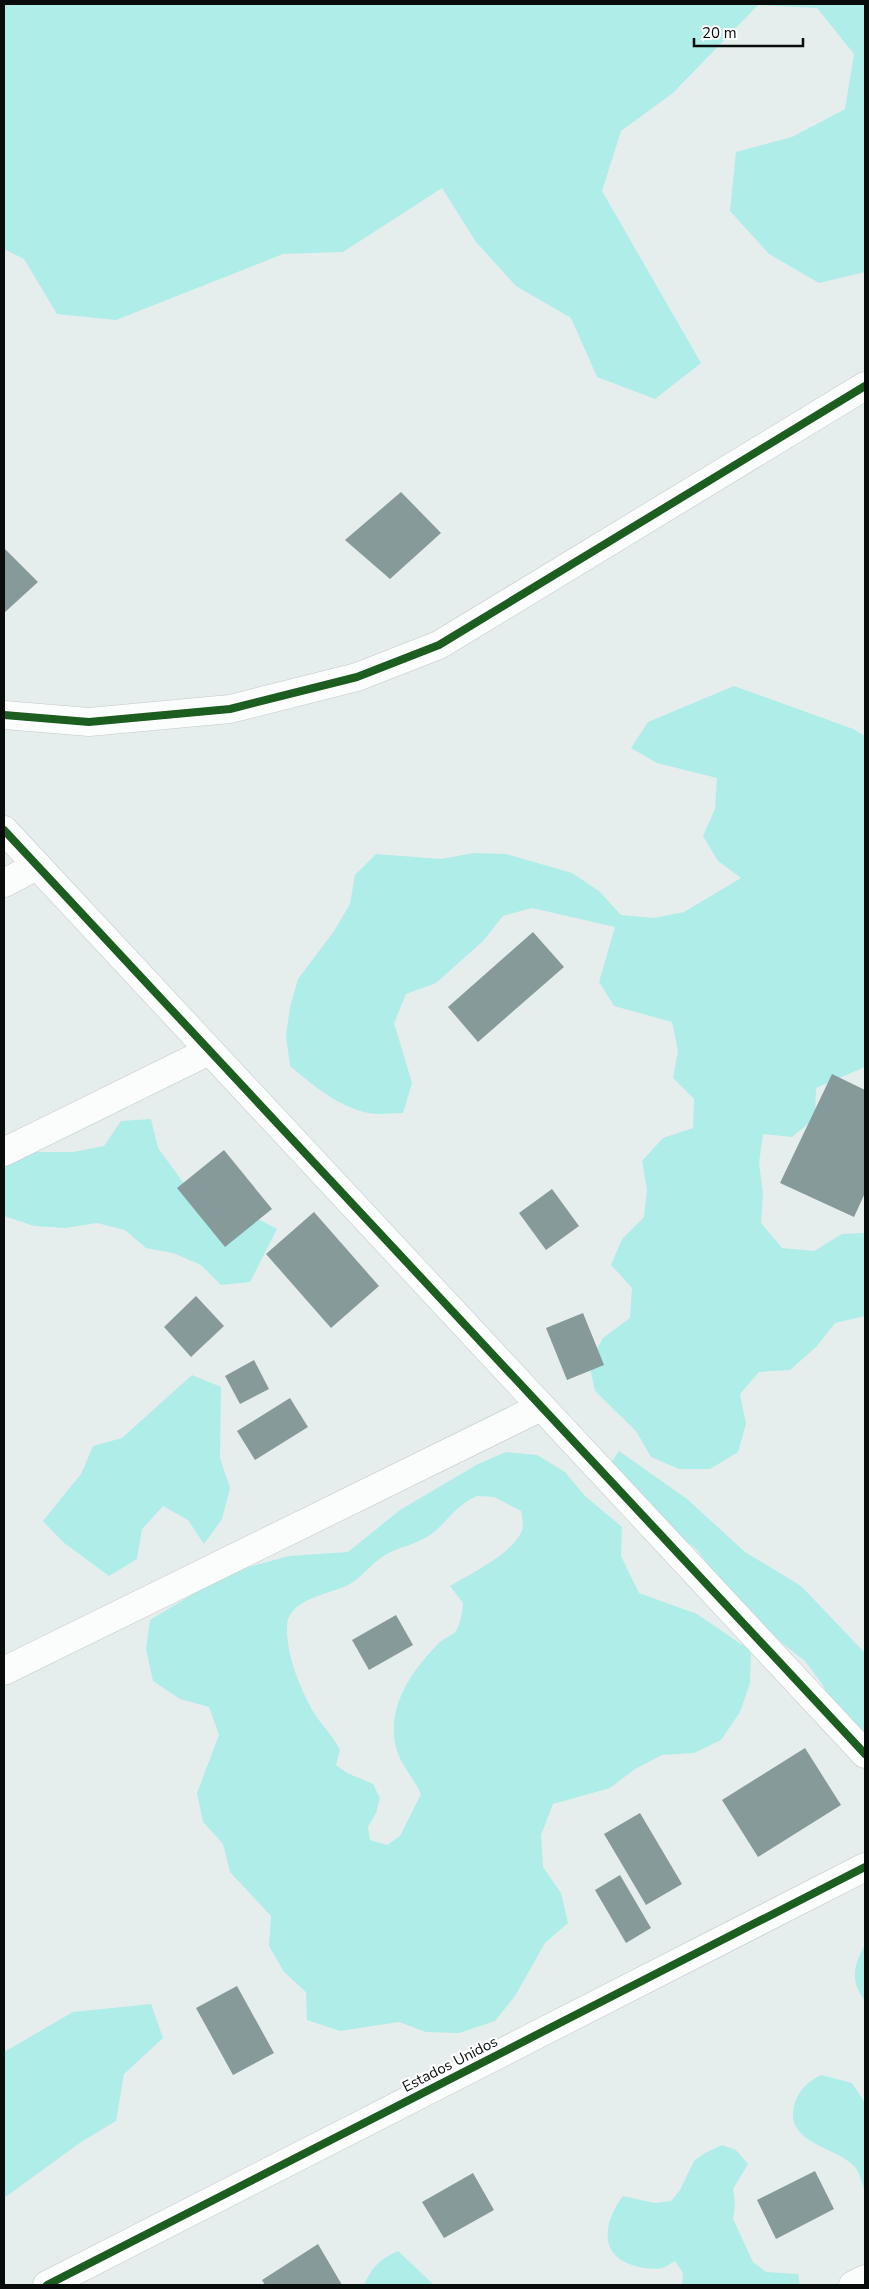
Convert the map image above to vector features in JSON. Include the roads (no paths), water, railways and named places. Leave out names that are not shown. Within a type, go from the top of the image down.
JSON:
[{"type":"street","points":[[4,715],[89,722],[230,709],[357,677],[439,644],[865,386]]},
{"type":"street","points":[[4,830],[865,1754]]},
{"type":"street","points":[[4,883],[37,866]]},
{"type":"street","points":[[4,1152],[210,1051]]},
{"type":"street","points":[[4,1671],[541,1407]]},
{"type":"street","name":"Estados Unidos","points":[[47,2285],[865,1868]]},
{"type":"street","points":[[853,2285],[865,2280]]}]
